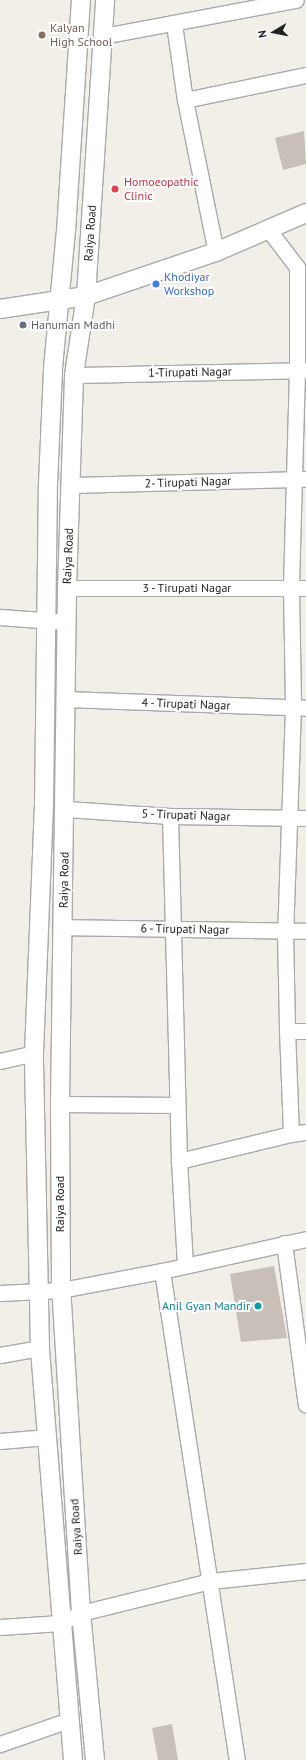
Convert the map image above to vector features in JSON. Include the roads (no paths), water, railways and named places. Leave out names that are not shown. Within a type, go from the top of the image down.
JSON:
[{"type":"street","name":"Raiya Road","points":[[73,1760],[60,1623],[40,1348],[37,1291],[34,1053],[44,805],[48,484],[59,301],[67,223],[81,0]]},
{"type":"street","name":"Raiya Road","points":[[95,1760],[81,1613],[61,1290],[60,1104],[66,809],[67,588],[74,375],[86,296],[105,0]]},
{"type":"street","points":[[103,36],[174,24],[296,0]]},
{"type":"street","points":[[174,24],[185,100],[216,252]]},
{"type":"street","points":[[185,100],[306,75]]},
{"type":"street","points":[[0,309],[86,296],[216,252],[306,213]]},
{"type":"street","points":[[268,229],[301,267],[302,370],[299,708],[288,818],[285,932],[291,1134]]},
{"type":"street","name":"1-Tirupati Nagar","points":[[74,375],[302,370]]},
{"type":"street","name":"2- Tirupati Nagar","points":[[70,485],[300,479]]},
{"type":"street","name":"3 - Tirupati Nagar","points":[[67,588],[299,588]]},
{"type":"street","points":[[0,617],[46,622],[67,622]]},
{"type":"street","name":"4 - Tirupati Nagar","points":[[66,699],[299,708]]},
{"type":"street","name":"5 - Tirupati Nagar","points":[[66,809],[170,816],[306,818]]},
{"type":"street","points":[[170,816],[175,928],[177,1105],[185,1265]]},
{"type":"street","name":"6 - Tirupati Nagar","points":[[64,927],[175,928],[285,932],[306,931]]},
{"type":"street","points":[[287,1031],[306,1030]]},
{"type":"street","points":[[0,1061],[34,1053]]},
{"type":"street","points":[[60,1104],[177,1105]]},
{"type":"street","points":[[179,1161],[291,1134],[306,1132]]},
{"type":"street","points":[[0,1293],[61,1290],[162,1272],[185,1265],[306,1238]]},
{"type":"street","points":[[284,1243],[306,1405]]},
{"type":"street","points":[[162,1272],[237,1760]]},
{"type":"street","points":[[0,1355],[40,1348]]},
{"type":"street","points":[[0,1442],[47,1437]]},
{"type":"street","points":[[0,1627],[60,1623],[81,1613],[210,1581],[306,1571]]},
{"type":"street","points":[[0,1744],[69,1720]]},
{"type":"place","name":"Kalyan High School","points":[[42,35]]},
{"type":"place","name":"Homoeopathic Clinic","points":[[115,189]]},
{"type":"place","name":"Khodiyar Workshop","points":[[156,284]]},
{"type":"place","name":"Hanuman Madhi","points":[[23,325]]},
{"type":"place","name":"Anil Gyan Mandir","points":[[258,1306]]}]
